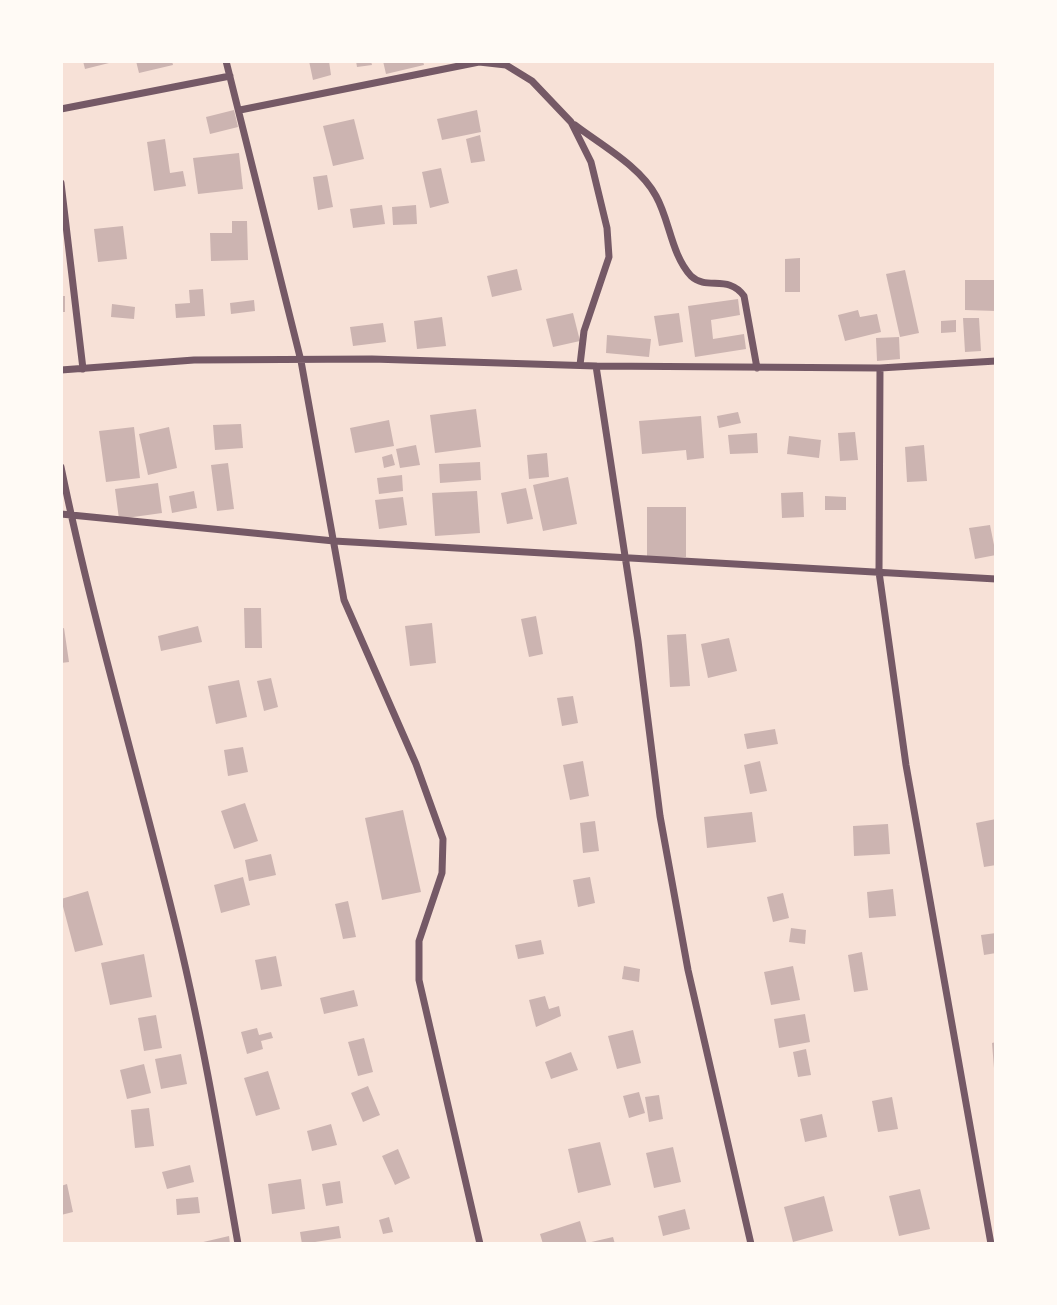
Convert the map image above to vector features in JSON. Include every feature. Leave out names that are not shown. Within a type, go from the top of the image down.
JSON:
[{"type":"street","points":[[226,61],[301,361],[344,600],[415,764],[443,839],[442,873],[419,941],[419,980],[480,1244]]},
{"type":"street","points":[[240,110],[455,63],[506,65],[532,81],[571,122],[614,154],[654,192],[678,254],[691,276],[704,282],[729,283],[740,291],[744,296],[757,368]]},
{"type":"street","points":[[61,109],[230,76]]},
{"type":"street","points":[[571,122],[593,170],[610,241],[606,267],[584,331],[580,365]]},
{"type":"street","points":[[61,183],[83,369]]},
{"type":"street","points":[[61,370],[194,360],[372,359],[757,368],[880,368],[996,361]]},
{"type":"street","points":[[596,366],[662,829],[688,970],[751,1244]]},
{"type":"street","points":[[880,368],[879,572],[906,765],[990,1244]]},
{"type":"street","points":[[61,467],[89,595],[174,917],[238,1244]]},
{"type":"street","points":[[61,514],[334,541],[996,579]]},
{"type":"building","points":[[83,61],[113,61],[113,62],[85,69]]},
{"type":"building","points":[[136,61],[172,61],[173,65],[139,73]]},
{"type":"building","points":[[309,61],[329,61],[331,75],[313,80]]},
{"type":"building","points":[[356,61],[371,61],[372,65],[357,67]]},
{"type":"building","points":[[383,61],[423,61],[424,65],[386,74]]},
{"type":"building","points":[[234,110],[238,127],[210,134],[206,117]]},
{"type":"building","points":[[477,110],[481,132],[442,140],[437,119]]},
{"type":"building","points":[[354,119],[364,159],[333,166],[323,126]]},
{"type":"building","points":[[480,135],[485,161],[471,163],[466,139]]},
{"type":"building","points":[[165,139],[170,173],[183,171],[186,186],[154,191],[147,142]]},
{"type":"building","points":[[239,153],[243,189],[198,194],[193,158]]},
{"type":"building","points":[[441,168],[449,203],[430,208],[422,172]]},
{"type":"building","points":[[327,175],[333,207],[318,210],[313,177]]},
{"type":"building","points":[[382,205],[385,224],[353,228],[350,209]]},
{"type":"building","points":[[416,205],[417,224],[393,225],[392,207]]},
{"type":"building","points":[[232,221],[247,221],[248,260],[211,261],[210,233],[232,233]]},
{"type":"building","points":[[123,226],[127,259],[98,262],[94,229]]},
{"type":"building","points":[[800,258],[800,292],[785,292],[785,259]]},
{"type":"building","points":[[517,269],[522,290],[492,297],[487,276]]},
{"type":"building","points":[[905,270],[919,333],[900,337],[886,274]]},
{"type":"building","points":[[965,280],[996,280],[996,311],[965,310]]},
{"type":"building","points":[[203,289],[205,316],[176,318],[175,304],[190,303],[189,290]]},
{"type":"building","points":[[61,296],[65,296],[65,312],[61,312]]},
{"type":"building","points":[[738,299],[740,315],[711,320],[713,339],[744,334],[746,349],[695,357],[688,306]]},
{"type":"building","points":[[254,300],[255,311],[231,314],[230,303]]},
{"type":"building","points":[[112,304],[135,307],[134,319],[111,317]]},
{"type":"building","points":[[858,310],[860,317],[877,314],[881,332],[845,341],[838,315]]},
{"type":"building","points":[[573,313],[580,341],[553,347],[546,319]]},
{"type":"building","points":[[679,313],[683,342],[659,346],[654,316]]},
{"type":"building","points":[[442,317],[446,346],[417,349],[414,321]]},
{"type":"building","points":[[963,318],[979,318],[981,351],[965,352]]},
{"type":"building","points":[[956,320],[956,332],[941,333],[941,321]]},
{"type":"building","points":[[383,323],[386,342],[353,346],[350,327]]},
{"type":"building","points":[[607,335],[651,339],[649,357],[606,353]]},
{"type":"building","points":[[899,337],[900,359],[877,361],[876,338]]},
{"type":"building","points":[[476,409],[481,447],[435,453],[430,415]]},
{"type":"building","points":[[738,412],[741,423],[719,428],[717,416]]},
{"type":"building","points":[[701,416],[704,458],[687,460],[686,450],[642,454],[639,421]]},
{"type":"building","points":[[389,420],[394,446],[355,453],[350,428]]},
{"type":"building","points":[[241,424],[243,448],[215,450],[213,425]]},
{"type":"building","points":[[134,427],[140,478],[106,482],[99,431]]},
{"type":"building","points":[[169,427],[177,468],[148,475],[139,434]]},
{"type":"building","points":[[855,432],[858,460],[840,461],[838,433]]},
{"type":"building","points":[[757,433],[758,453],[730,454],[728,435]]},
{"type":"building","points":[[789,436],[821,440],[819,458],[787,454]]},
{"type":"building","points":[[416,445],[420,465],[400,468],[396,449]]},
{"type":"building","points":[[924,445],[927,481],[907,482],[905,447]]},
{"type":"building","points":[[547,453],[549,477],[529,479],[527,455]]},
{"type":"building","points":[[392,454],[395,465],[384,468],[382,457]]},
{"type":"building","points":[[480,462],[481,480],[440,483],[439,464]]},
{"type":"building","points":[[228,463],[234,509],[217,511],[211,465]]},
{"type":"building","points":[[402,475],[403,491],[379,494],[377,478]]},
{"type":"building","points":[[568,477],[577,524],[543,531],[533,485]]},
{"type":"building","points":[[158,483],[162,513],[119,519],[115,489]]},
{"type":"building","points":[[526,488],[533,519],[507,524],[501,493]]},
{"type":"building","points":[[194,491],[197,508],[172,513],[169,496]]},
{"type":"building","points":[[477,491],[480,533],[435,536],[432,493]]},
{"type":"building","points":[[803,492],[804,517],[782,518],[781,493]]},
{"type":"building","points":[[825,496],[846,497],[846,510],[825,510]]},
{"type":"building","points":[[403,497],[407,525],[379,529],[375,500]]},
{"type":"building","points":[[647,507],[686,507],[686,557],[647,557]]},
{"type":"building","points":[[990,525],[996,555],[975,559],[969,528]]},
{"type":"building","points":[[244,608],[261,608],[262,648],[245,648]]},
{"type":"building","points":[[536,616],[543,654],[529,657],[521,619]]},
{"type":"building","points":[[432,623],[436,663],[410,666],[405,626]]},
{"type":"building","points":[[198,626],[202,642],[161,651],[158,636]]},
{"type":"building","points":[[64,628],[69,662],[61,663],[61,629]]},
{"type":"building","points":[[686,634],[690,686],[670,687],[667,635]]},
{"type":"building","points":[[729,638],[737,671],[708,678],[701,644]]},
{"type":"building","points":[[271,678],[278,707],[264,711],[257,681]]},
{"type":"building","points":[[239,680],[247,717],[216,724],[208,686]]},
{"type":"building","points":[[573,696],[578,723],[562,726],[557,698]]},
{"type":"building","points":[[775,729],[778,744],[747,749],[744,734]]},
{"type":"building","points":[[243,747],[248,772],[228,776],[224,750]]},
{"type":"building","points":[[583,761],[589,796],[570,800],[563,765]]},
{"type":"building","points":[[760,761],[767,791],[750,794],[744,765]]},
{"type":"building","points":[[245,803],[258,841],[234,849],[221,811]]},
{"type":"building","points":[[403,810],[421,892],[382,900],[365,818]]},
{"type":"building","points":[[752,812],[756,842],[707,848],[704,817]]},
{"type":"building","points":[[996,819],[996,865],[984,867],[976,823]]},
{"type":"building","points":[[595,821],[599,851],[583,853],[580,823]]},
{"type":"building","points":[[888,824],[890,854],[854,856],[853,826]]},
{"type":"building","points":[[271,854],[276,875],[249,881],[245,860]]},
{"type":"building","points":[[243,877],[250,905],[221,913],[214,885]]},
{"type":"building","points":[[590,877],[595,903],[578,907],[573,880]]},
{"type":"building","points":[[893,889],[896,916],[869,918],[867,892]]},
{"type":"building","points":[[88,891],[103,945],[75,952],[61,899]]},
{"type":"building","points":[[783,893],[789,918],[773,922],[767,897]]},
{"type":"building","points":[[348,901],[356,937],[343,939],[335,904]]},
{"type":"building","points":[[791,928],[806,930],[805,944],[789,942]]},
{"type":"building","points":[[996,933],[996,953],[984,955],[981,935]]},
{"type":"building","points":[[541,940],[544,954],[518,959],[515,945]]},
{"type":"building","points":[[862,952],[868,990],[854,992],[848,955]]},
{"type":"building","points":[[144,954],[152,997],[110,1005],[101,963]]},
{"type":"building","points":[[276,956],[282,986],[261,990],[255,960]]},
{"type":"building","points":[[624,966],[640,969],[639,982],[622,979]]},
{"type":"building","points":[[793,966],[800,1000],[771,1005],[764,972]]},
{"type":"building","points":[[354,990],[358,1006],[324,1014],[320,998]]},
{"type":"building","points":[[545,996],[549,1009],[559,1006],[561,1016],[536,1027],[529,1000]]},
{"type":"building","points":[[805,1014],[810,1042],[779,1048],[774,1019]]},
{"type":"building","points":[[156,1015],[162,1048],[144,1051],[138,1018]]},
{"type":"building","points":[[257,1028],[259,1035],[271,1032],[273,1038],[261,1041],[263,1049],[247,1054],[241,1032]]},
{"type":"building","points":[[633,1030],[641,1063],[617,1069],[608,1036]]},
{"type":"building","points":[[364,1038],[373,1072],[358,1076],[348,1042]]},
{"type":"building","points":[[996,1042],[996,1068],[994,1068],[992,1043]]},
{"type":"building","points":[[806,1049],[811,1075],[798,1077],[793,1052]]},
{"type":"building","points":[[571,1052],[578,1070],[551,1079],[545,1062]]},
{"type":"building","points":[[181,1054],[187,1084],[161,1089],[155,1059]]},
{"type":"building","points":[[144,1064],[151,1093],[127,1099],[120,1070]]},
{"type":"building","points":[[268,1071],[280,1109],[256,1116],[244,1078]]},
{"type":"building","points":[[368,1086],[380,1115],[363,1122],[351,1093]]},
{"type":"building","points":[[639,1092],[645,1113],[629,1118],[623,1096]]},
{"type":"building","points":[[659,1095],[663,1119],[649,1122],[645,1097]]},
{"type":"building","points":[[892,1097],[898,1129],[878,1132],[872,1101]]},
{"type":"building","points":[[149,1108],[154,1146],[135,1148],[131,1110]]},
{"type":"building","points":[[822,1114],[827,1137],[805,1142],[800,1119]]},
{"type":"building","points":[[331,1124],[337,1145],[312,1151],[307,1131]]},
{"type":"building","points":[[600,1142],[611,1185],[578,1193],[568,1149]]},
{"type":"building","points":[[673,1147],[681,1182],[654,1188],[646,1153]]},
{"type":"building","points":[[398,1149],[410,1178],[395,1185],[382,1156]]},
{"type":"building","points":[[190,1165],[194,1182],[167,1189],[162,1172]]},
{"type":"building","points":[[301,1179],[305,1209],[272,1214],[268,1184]]},
{"type":"building","points":[[340,1181],[343,1203],[326,1206],[322,1184]]},
{"type":"building","points":[[67,1184],[73,1212],[61,1215],[61,1186]]},
{"type":"building","points":[[920,1189],[930,1229],[899,1236],[889,1196]]},
{"type":"building","points":[[824,1196],[833,1231],[793,1242],[784,1207]]},
{"type":"building","points":[[198,1197],[200,1213],[177,1215],[176,1199]]},
{"type":"building","points":[[685,1209],[690,1229],[663,1236],[658,1216]]},
{"type":"building","points":[[389,1217],[393,1232],[383,1234],[379,1220]]},
{"type":"building","points":[[580,1221],[587,1244],[543,1244],[540,1234]]},
{"type":"building","points":[[339,1226],[341,1238],[302,1244],[300,1232]]},
{"type":"building","points":[[229,1236],[230,1244],[199,1243]]},
{"type":"building","points":[[613,1237],[615,1244],[587,1244],[587,1243]]}]
